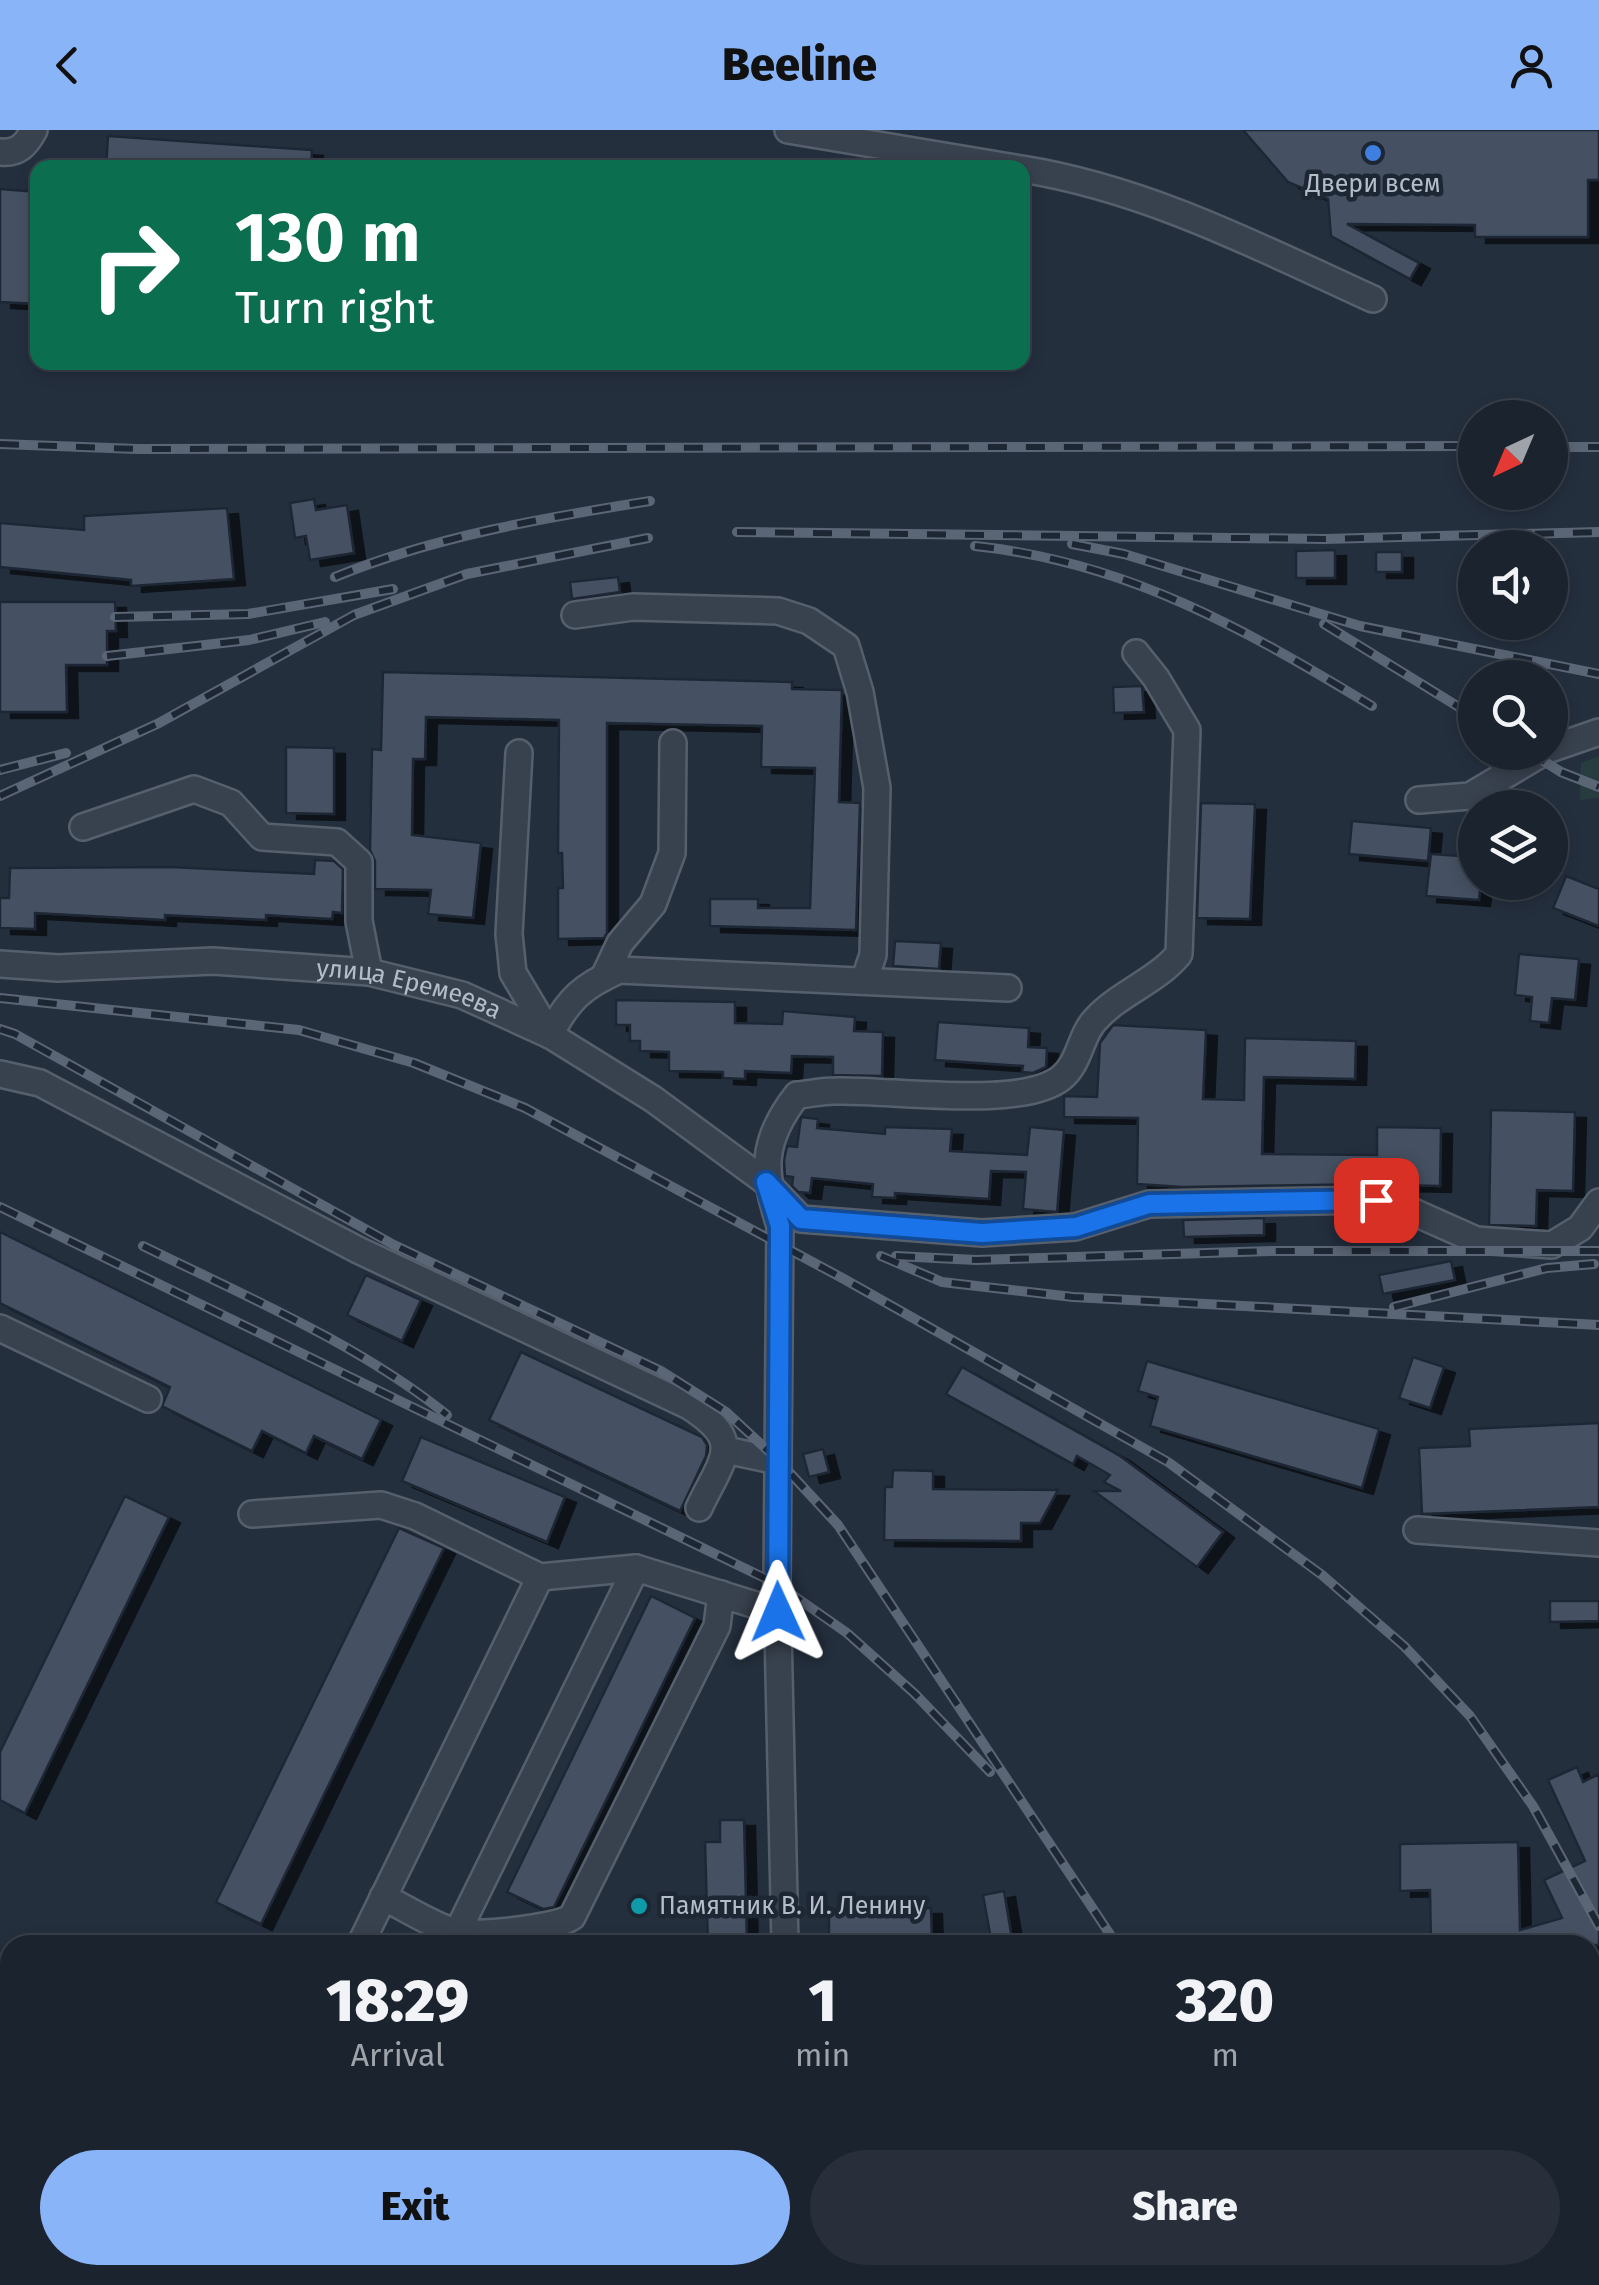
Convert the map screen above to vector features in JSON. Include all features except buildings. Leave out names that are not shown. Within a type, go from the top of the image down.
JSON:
[{"type":"street","points":[[0,152],[12,154],[26,144],[34,130]]},
{"type":"street","points":[[788,130],[971,160]]},
{"type":"street","points":[[1030,170],[1168,206],[1373,299]]},
{"type":"street","points":[[575,615],[633,607],[778,611],[809,621],[846,646],[860,692],[877,788],[873,955],[864,981]]},
{"type":"street","points":[[785,1935],[778,1612],[780,1226],[766,1182],[767,1156],[782,1114],[797,1095],[834,1091],[990,1095],[1032,1091],[1061,1078],[1081,1052],[1092,1023],[1130,991],[1166,969],[1179,954],[1187,730],[1136,653]]},
{"type":"street","points":[[1568,743],[1599,732]]},
{"type":"street","points":[[604,977],[620,944],[653,904],[672,853],[673,743]]},
{"type":"street","points":[[519,754],[509,934],[513,973],[550,1035]]},
{"type":"street","points":[[1419,800],[1470,796],[1514,770]]},
{"type":"street","points":[[83,828],[194,789],[231,803],[262,836],[337,842],[360,862],[359,921],[369,972]]},
{"type":"street","name":"улица Еремеева","points":[[0,964],[58,968],[213,961],[369,972],[462,996],[550,1035],[653,1098],[766,1182],[801,1219],[982,1233],[1076,1227],[1149,1204],[1376,1200],[1411,1210],[1476,1240],[1552,1245],[1580,1228],[1599,1202]]},
{"type":"street","points":[[550,1035],[562,1010],[588,984],[620,970],[1008,988]]},
{"type":"street","points":[[0,1074],[40,1083],[358,1250],[688,1406],[713,1422],[724,1436],[726,1450],[699,1508]]},
{"type":"street","points":[[0,1328],[148,1399]]},
{"type":"street","points":[[726,1450],[777,1462]]},
{"type":"street","points":[[252,1514],[380,1506],[415,1516],[540,1578],[636,1568],[778,1612]]},
{"type":"street","points":[[1417,1530],[1599,1543]]},
{"type":"street","points":[[457,1933],[636,1568]]},
{"type":"street","points":[[365,1935],[540,1578]]},
{"type":"street","points":[[384,1897],[457,1933],[546,1927],[572,1918],[717,1626],[721,1594]]},
{"type":"green space","points":[[1599,756],[1599,798],[1580,800],[1581,763]]},
{"type":"railway","points":[[0,444],[138,449],[1458,446]]},
{"type":"railway","points":[[1568,447],[1599,447]]},
{"type":"railway","points":[[335,577],[451,539],[650,501]]},
{"type":"railway","points":[[737,532],[1324,539],[1599,532]]},
{"type":"railway","points":[[0,796],[157,724],[354,615],[467,574],[648,538]]},
{"type":"railway","points":[[1072,544],[1124,554],[1360,626],[1599,674]]},
{"type":"railway","points":[[975,546],[1030,554],[1134,583],[1231,626],[1372,706]]},
{"type":"railway","points":[[115,617],[248,614],[393,589]]},
{"type":"railway","points":[[107,656],[249,640],[325,622]]},
{"type":"railway","points":[[1324,624],[1458,707]]},
{"type":"railway","points":[[0,770],[66,753]]},
{"type":"railway","points":[[1558,770],[1599,787]]},
{"type":"railway","points":[[0,998],[299,1030],[414,1063],[525,1108],[844,1279],[1168,1462],[1322,1575],[1404,1646],[1470,1716],[1533,1806],[1599,1926]]},
{"type":"railway","points":[[0,1029],[394,1245],[661,1371],[726,1412],[777,1459],[838,1525],[1110,1935]]},
{"type":"railway","points":[[0,1207],[777,1584],[847,1633],[915,1694],[990,1772]]},
{"type":"railway","points":[[143,1246],[339,1344],[413,1389],[447,1415]]},
{"type":"railway","points":[[896,1256],[976,1260],[1272,1251],[1599,1251]]},
{"type":"railway","points":[[881,1256],[942,1282],[1073,1297],[1599,1325]]},
{"type":"railway","points":[[1394,1307],[1547,1268],[1594,1264]]},
{"type":"place","name":"Двери всем","points":[[1373,153]]},
{"type":"place","name":"Памятник В. И. Ленину","points":[[639,1906]]},
{"type":"route","points":[[778,1612],[780,1226],[766,1182],[801,1219],[982,1233],[1076,1227],[1149,1204],[1376,1200]]}]
